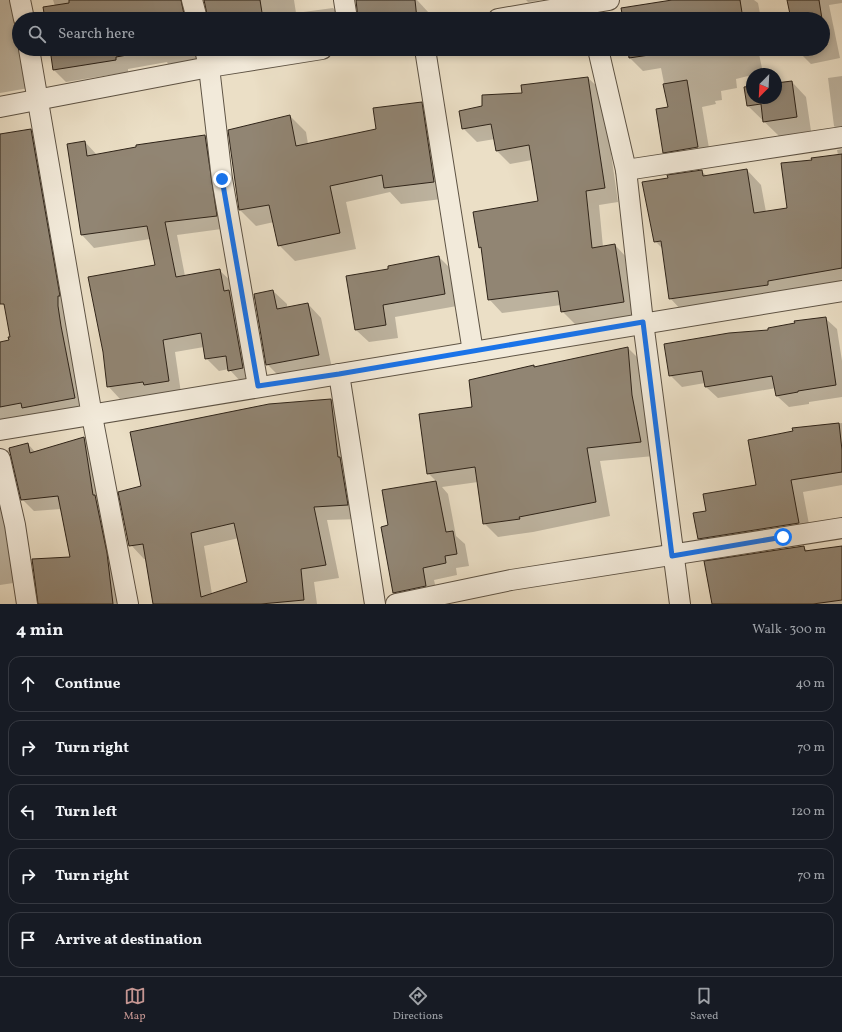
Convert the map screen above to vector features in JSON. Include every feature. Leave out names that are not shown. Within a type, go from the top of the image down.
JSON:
[{"type":"street","points":[[20,0],[23,12]]},
{"type":"street","points":[[192,0],[195,12]]},
{"type":"street","points":[[344,0],[346,12]]},
{"type":"street","points":[[555,12],[588,8],[609,0]]},
{"type":"street","points":[[30,56],[92,416],[128,604]]},
{"type":"street","points":[[0,107],[38,100],[207,58],[233,56]]},
{"type":"street","points":[[426,56],[473,352]]},
{"type":"street","points":[[600,56],[626,170],[672,556],[680,604]]},
{"type":"street","points":[[207,58],[222,179],[258,386]]},
{"type":"street","points":[[626,170],[842,137]]},
{"type":"street","points":[[0,430],[92,416],[258,386],[473,352],[643,322],[842,291]]},
{"type":"street","points":[[339,374],[375,604]]},
{"type":"street","points":[[0,460],[15,525],[27,604]]},
{"type":"street","points":[[396,604],[511,580],[672,556],[842,528]]},
{"type":"building","points":[[69,0],[181,0],[184,12],[44,12],[43,7],[69,3]]},
{"type":"building","points":[[204,0],[260,0],[262,12],[207,12]]},
{"type":"building","points":[[356,0],[415,0],[416,12],[357,12]]},
{"type":"building","points":[[672,0],[740,0],[742,12],[622,12],[621,8]]},
{"type":"building","points":[[787,0],[819,0],[821,12],[790,12]]},
{"type":"building","points":[[51,56],[122,56],[116,57],[116,60],[53,70]]},
{"type":"building","points":[[629,56],[643,56],[629,58]]},
{"type":"building","points":[[588,77],[605,188],[586,191],[592,248],[615,244],[624,302],[561,312],[558,291],[488,300],[481,247],[479,248],[473,212],[538,201],[529,145],[496,151],[491,124],[462,129],[459,111],[482,106],[482,95],[522,93],[521,85]]},
{"type":"building","points":[[687,80],[698,147],[663,153],[656,109],[668,107],[663,84]]},
{"type":"building","points":[[792,81],[797,117],[763,122],[761,104],[782,104],[782,82]]},
{"type":"building","points":[[744,87],[746,87],[746,100]]},
{"type":"building","points":[[422,102],[434,182],[384,188],[382,175],[330,186],[340,233],[278,246],[269,205],[239,210],[228,130],[290,115],[296,146],[376,129],[373,108]]},
{"type":"building","points":[[747,104],[761,104],[747,106]]},
{"type":"building","points":[[31,129],[60,296],[58,296],[58,306],[61,326],[75,398],[22,408],[21,403],[0,407],[0,342],[9,340],[8,337],[10,337],[4,304],[0,304],[0,134]]},
{"type":"building","points":[[205,135],[217,216],[165,222],[176,277],[220,269],[224,291],[229,290],[243,368],[228,371],[226,356],[205,359],[201,333],[163,340],[169,381],[144,385],[143,382],[107,387],[103,352],[88,277],[155,265],[147,226],[81,235],[67,144],[85,141],[87,156],[136,147],[136,145]]},
{"type":"building","points":[[842,154],[842,268],[768,281],[768,285],[669,299],[661,241],[654,242],[642,182],[668,178],[667,175],[702,170],[703,176],[747,169],[754,213],[787,208],[781,163],[812,160],[811,158]]},
{"type":"building","points":[[439,256],[445,294],[383,305],[386,325],[355,330],[346,276],[388,269],[388,266]]},
{"type":"building","points":[[273,290],[277,309],[308,303],[319,355],[266,365],[254,294]]},
{"type":"building","points":[[826,317],[836,385],[776,396],[772,376],[705,387],[702,371],[669,376],[664,344],[729,333],[768,330],[768,328],[795,323],[794,321]]},
{"type":"building","points":[[628,347],[632,395],[641,442],[587,448],[596,502],[519,517],[520,519],[483,524],[475,467],[427,474],[419,414],[472,407],[469,380],[534,365],[534,367]]},
{"type":"building","points":[[331,399],[338,457],[340,457],[348,505],[314,507],[326,565],[301,569],[304,600],[261,604],[153,604],[143,544],[129,546],[118,492],[141,486],[130,432],[269,404]],"holes":[[[234,523],[247,582],[201,597],[191,533]]]},
{"type":"building","points":[[839,423],[842,450],[842,472],[791,480],[799,523],[698,539],[693,513],[706,511],[703,494],[756,485],[748,440],[793,431],[792,428]]},
{"type":"building","points":[[84,437],[93,495],[95,495],[107,553],[113,604],[38,604],[32,559],[70,557],[58,496],[21,500],[9,448],[28,443],[30,453]]},
{"type":"building","points":[[436,481],[446,532],[453,531],[457,554],[445,556],[446,563],[423,568],[426,586],[393,593],[381,527],[388,525],[382,490]]},
{"type":"building","points":[[804,546],[805,551],[842,546],[842,600],[813,604],[712,604],[704,561]]},
{"type":"route","points":[[222,179],[258,386],[339,374],[643,322],[672,556],[783,537]]}]
